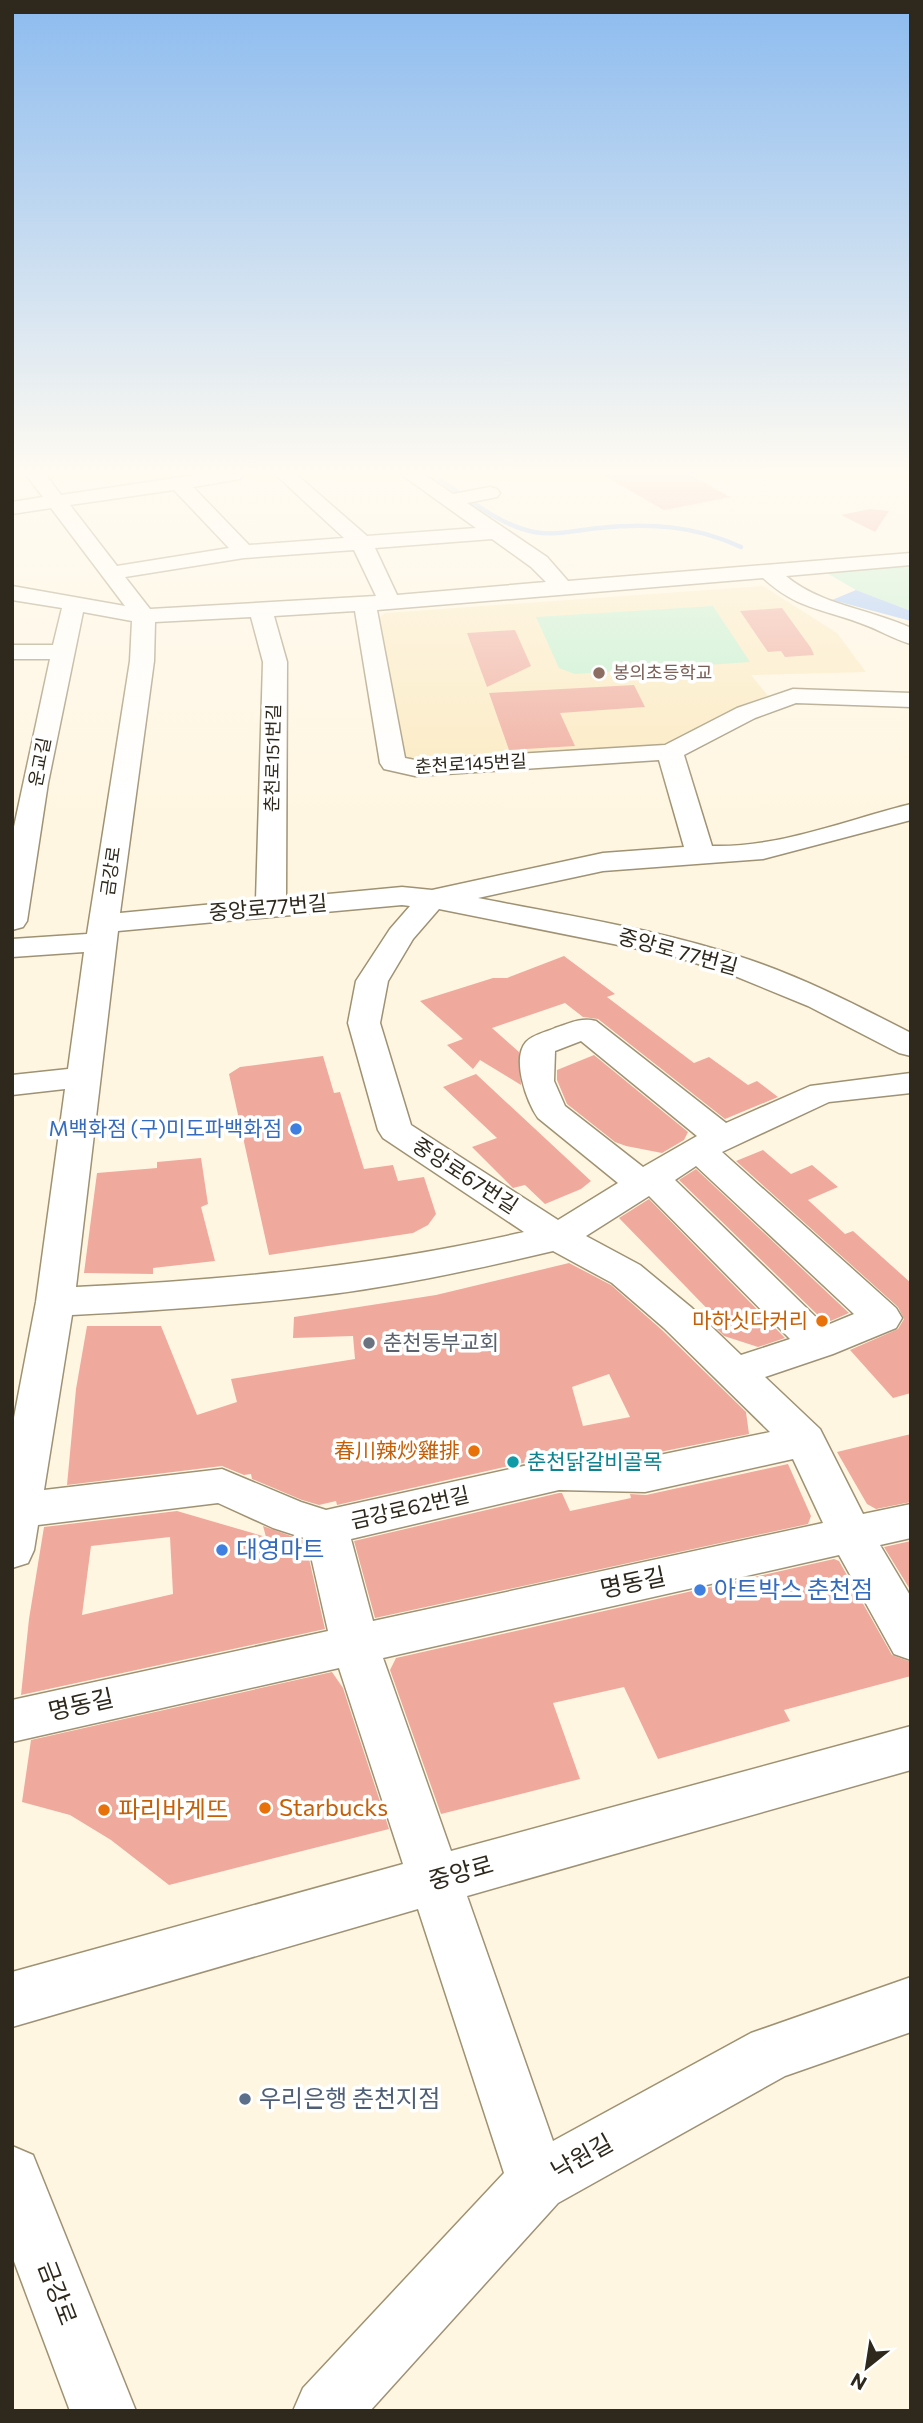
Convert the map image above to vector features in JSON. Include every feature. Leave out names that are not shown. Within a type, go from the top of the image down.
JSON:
[{"type":"street","points":[[123,588],[144,616]]},
{"type":"street","points":[[378,603],[379,588]]},
{"type":"street","points":[[12,593],[144,616],[251,612],[562,588]]},
{"type":"street","points":[[785,588],[815,605],[862,615],[911,636]]},
{"type":"street","name":"춘천로145번길","points":[[378,603],[393,763],[415,768],[670,752]]},
{"type":"street","name":"운교길","points":[[12,921],[35,783],[74,604]]},
{"type":"street","points":[[142,661],[170,635],[251,612]]},
{"type":"street","name":"춘천로151번길","points":[[251,612],[275,662],[271,907]]},
{"type":"street","name":"금강로","points":[[15,1530],[55,1302],[102,932],[142,661],[144,616]]},
{"type":"street","points":[[12,652],[62,652]]},
{"type":"street","points":[[700,854],[670,752],[746,713],[793,696],[911,700]]},
{"type":"street","points":[[432,899],[603,862],[700,854],[735,855],[763,850],[911,812]]},
{"type":"street","name":"중앙로77번길","points":[[102,932],[271,907],[402,897],[432,899]]},
{"type":"street","name":"중앙로 77번길","points":[[432,899],[680,948],[741,967],[818,999],[911,1046]]},
{"type":"street","name":"중앙로67번길","points":[[432,899],[401,935],[372,981],[364,1023],[395,1130],[558,1237],[626,1274],[735,1372],[805,1440],[851,1535],[911,1640]]},
{"type":"street","points":[[12,948],[102,932]]},
{"type":"street","points":[[735,1372],[819,1344],[882,1318],[710,1144],[584,1028],[539,1046],[537,1081],[550,1111],[648,1182],[819,1344]]},
{"type":"street","points":[[12,1085],[84,1077]]},
{"type":"street","points":[[55,1302],[191,1295],[309,1283],[451,1262],[558,1237],[710,1144],[822,1093],[911,1083]]},
{"type":"street","name":"금강로62번길","points":[[15,1530],[222,1486],[289,1516],[326,1527],[559,1474],[645,1475],[805,1440]]},
{"type":"street","name":"명동길","points":[[12,1721],[911,1521]]},
{"type":"street","points":[[326,1527],[355,1644],[537,2182]]},
{"type":"street","name":"중앙로","points":[[12,2000],[232,1936],[911,1748]]},
{"type":"street","name":"낙원길","points":[[326,2411],[537,2182],[771,2053],[911,2004]]},
{"type":"street","name":"금강로","points":[[12,2176],[26,2239],[103,2411]]},
{"type":"shaded area","name":"봉의초등학교","points":[[734,588],[766,588],[837,633],[866,672],[751,675],[768,696],[659,748],[417,763],[405,756],[379,618],[385,613]]},
{"type":"green space","points":[[853,588],[911,588],[911,611]]},
{"type":"green space","points":[[713,606],[750,662],[575,674],[559,668],[536,617]]},
{"type":"water","points":[[856,590],[911,611],[911,621],[832,600]]},
{"type":"building","points":[[782,608],[814,655],[785,657],[781,651],[768,652],[740,611]]},
{"type":"building","points":[[515,630],[531,666],[487,687],[467,633]]},
{"type":"building","points":[[634,685],[645,707],[560,713],[575,746],[509,750],[489,693]]},
{"type":"building","points":[[564,956],[615,994],[607,997],[694,1063],[709,1057],[748,1085],[757,1081],[778,1097],[725,1119],[598,1019],[583,1017],[565,1003],[492,1028],[519,1052],[521,1085],[480,1060],[473,1069],[447,1045],[463,1039],[420,1001],[493,978],[507,978]]},
{"type":"building","points":[[594,1055],[688,1132],[684,1140],[662,1153],[626,1146],[615,1142],[567,1104],[557,1080],[557,1070]]},
{"type":"building","name":"M백화점 (구)미도파백화점","points":[[323,1056],[334,1093],[340,1092],[364,1169],[393,1165],[398,1181],[424,1177],[436,1214],[428,1225],[413,1233],[269,1255],[229,1074],[240,1067]]},
{"type":"building","points":[[476,1074],[591,1181],[581,1189],[545,1204],[525,1185],[513,1188],[472,1147],[497,1138],[443,1087]]},
{"type":"building","points":[[763,1150],[791,1174],[812,1165],[838,1187],[808,1200],[845,1234],[853,1231],[911,1283],[911,1393],[893,1398],[850,1350],[898,1329],[904,1319],[898,1307],[736,1161]]},
{"type":"building","points":[[201,1158],[208,1204],[201,1207],[215,1261],[153,1268],[153,1274],[84,1273],[97,1173],[157,1168],[157,1162]]},
{"type":"building","points":[[696,1169],[849,1313],[826,1323],[679,1180]]},
{"type":"building","points":[[649,1199],[785,1338],[758,1347],[724,1336],[716,1328],[724,1326],[619,1218]]},
{"type":"building","points":[[569,1263],[611,1285],[662,1330],[746,1412],[749,1434],[645,1455],[558,1455],[337,1505],[336,1501],[319,1505],[302,1500],[252,1479],[251,1474],[244,1475],[222,1466],[67,1485],[76,1389],[87,1326],[161,1326],[197,1415],[237,1402],[231,1379],[355,1359],[353,1336],[293,1338],[294,1317],[436,1295]],"holes":[[[609,1374],[630,1417],[583,1426],[572,1387]]]},
{"type":"building","points":[[911,1434],[911,1502],[876,1509],[867,1504],[837,1452]]},
{"type":"building","points":[[788,1464],[811,1516],[808,1524],[375,1618],[354,1541],[559,1493],[562,1493],[570,1511],[631,1498],[630,1494],[646,1495]]},
{"type":"building","points":[[177,1511],[266,1537],[263,1526],[305,1541],[325,1629],[21,1695],[29,1619],[44,1527]],"holes":[[[170,1537],[173,1594],[82,1615],[91,1546]]]},
{"type":"building","points":[[911,1541],[911,1591],[884,1547]]},
{"type":"building","points":[[834,1559],[839,1561],[892,1655],[911,1662],[911,1676],[784,1710],[790,1721],[658,1759],[624,1687],[553,1703],[580,1779],[441,1814],[390,1670],[396,1658]]},
{"type":"building","points":[[332,1672],[343,1688],[389,1829],[169,1885],[111,1840],[70,1815],[22,1802],[31,1740]]},
{"type":"place","name":"봉의초등학교","points":[[599,673]]},
{"type":"place","name":"M백화점 (구)미도파백화점","points":[[296,1129]]},
{"type":"place","name":"마하싯다커리","points":[[822,1321]]},
{"type":"place","name":"춘천동부교회","points":[[369,1343]]},
{"type":"place","name":"春川辣炒雞排","points":[[474,1451]]},
{"type":"place","name":"춘천닭갈비골목","points":[[513,1462]]},
{"type":"place","name":"대영마트","points":[[222,1550]]},
{"type":"place","name":"아트박스 춘천점","points":[[700,1590]]},
{"type":"place","name":"Starbucks","points":[[265,1808]]},
{"type":"place","name":"파리바게뜨","points":[[104,1810]]},
{"type":"place","name":"우리은행 춘천지점","points":[[245,2099]]}]
